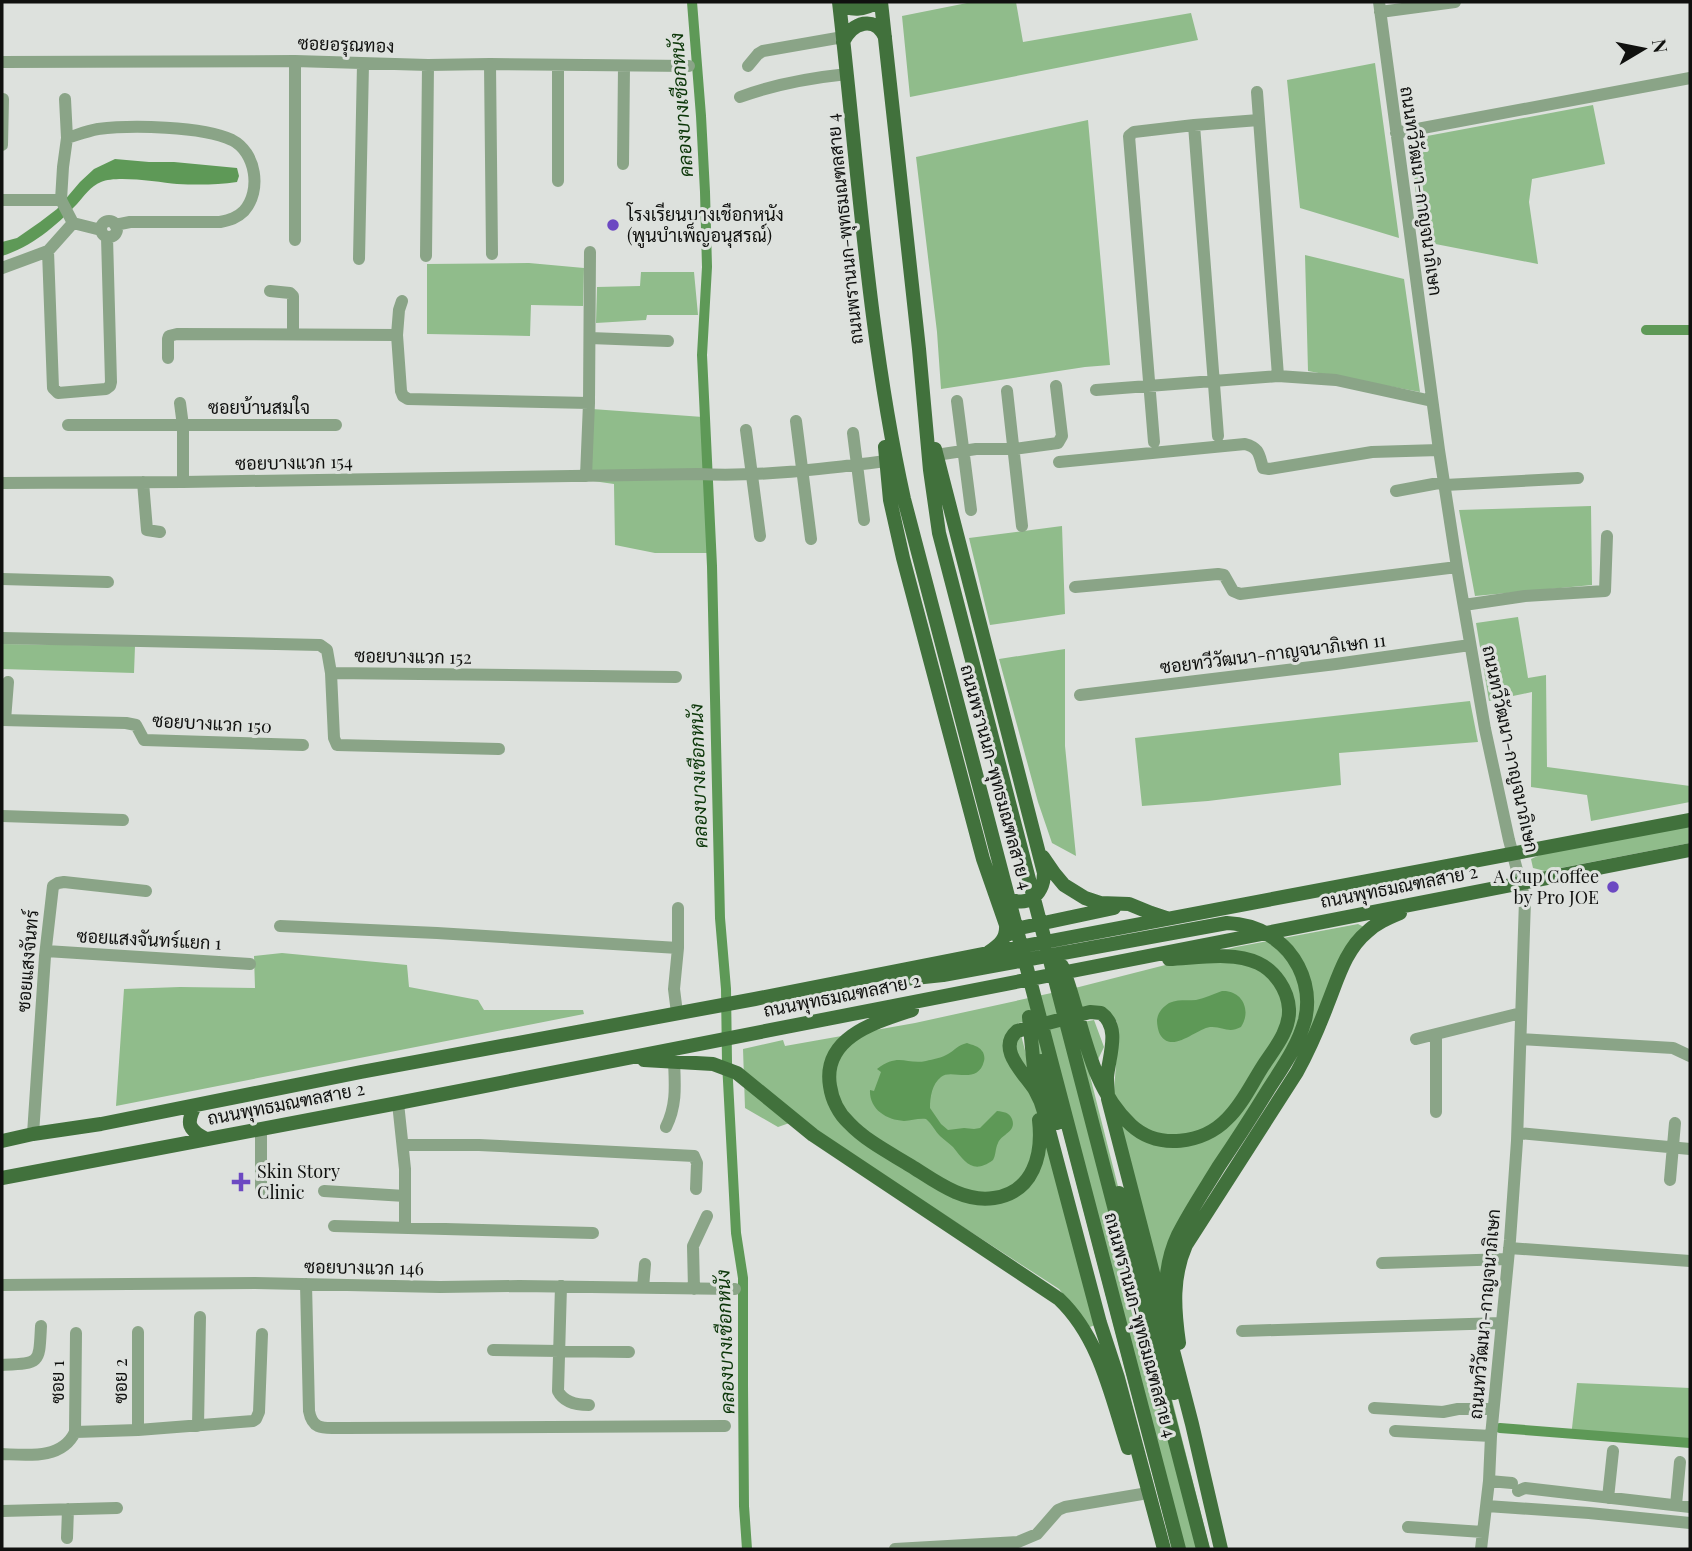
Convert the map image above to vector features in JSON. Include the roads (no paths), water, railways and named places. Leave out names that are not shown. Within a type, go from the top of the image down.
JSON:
[{"type":"main road","points":[[839,2],[845,7],[861,8],[879,2]]},
{"type":"main road","name":"ถนนพรานนก-พุทธมณฑลสาย 4","points":[[839,2],[879,364],[901,486],[1179,1549]]},
{"type":"main road","name":"ถนนพรานนก-พุทธมณฑลสาย 4","points":[[879,2],[885,37],[930,470],[947,571],[1203,1549]]},
{"type":"main road","points":[[843,39],[862,24],[879,27],[885,37]]},
{"type":"main road","points":[[879,364],[890,500],[903,558],[988,874],[1005,921],[1005,937]]},
{"type":"main road","points":[[924,400],[1044,877],[1043,886],[1026,901],[1012,900],[988,874]]},
{"type":"main road","name":"ถนนพุทธมณฑลสาย 2","points":[[2,1141],[1690,820]]},
{"type":"main road","points":[[1032,830],[1050,868],[1071,890],[1100,903],[1129,904],[1169,918]]},
{"type":"main road","name":"ถนนพุทธมณฑลสาย 2","points":[[2,1178],[1690,850]]},
{"type":"main road","points":[[1220,1547],[1192,1423],[1175,1310],[1178,1265],[1186,1245],[1301,1066],[1345,961],[1357,942],[1367,932],[1391,917],[1454,896]]},
{"type":"main road","points":[[988,953],[1005,937],[1020,928],[1129,904]]},
{"type":"main road","points":[[1037,911],[1065,975],[1097,1074],[1122,1114],[1140,1132],[1156,1139],[1177,1141],[1204,1135],[1233,1113],[1284,1034],[1289,1010],[1284,990],[1276,977],[1259,963],[1248,959],[1234,957],[1120,961]]},
{"type":"main road","points":[[839,983],[943,975],[1227,923],[1258,928],[1289,952],[1306,985],[1307,1006],[1298,1041],[1194,1206],[1173,1247],[1166,1286],[1164,1335]]},
{"type":"main road","points":[[971,990],[873,1023],[852,1035],[836,1052],[831,1062],[829,1083],[831,1094],[842,1115],[857,1130],[886,1151],[957,1192],[985,1199],[996,1198],[1020,1186],[1032,1172],[1038,1160],[1040,1146],[1020,943]]},
{"type":"main road","points":[[1163,1549],[1044,1112],[1034,1089],[1017,1066],[1011,1052],[1010,1042],[1017,1031],[1096,1011],[1110,1020],[1112,1035],[1107,1076],[1108,1099],[1198,1484],[1220,1547]]},
{"type":"main road","points":[[1029,1017],[1111,1329],[1118,1378]]},
{"type":"main road","points":[[619,1060],[713,1064],[737,1073],[821,1140],[1068,1307],[1082,1326],[1099,1359],[1142,1494],[1163,1549]]},
{"type":"main road","points":[[1086,1099],[1121,1199],[1192,1423]]},
{"type":"main road","points":[[195,1106],[189,1119],[190,1126],[194,1133],[206,1139]]},
{"type":"street","points":[[1380,7],[1455,2]]},
{"type":"street","name":"ถนนทวีวัฒนา-กาญจนาภิเษก","points":[[1380,7],[1432,401],[1457,567],[1485,729],[1526,909],[1518,1133],[1493,1409],[1489,1485],[1481,1549]]},
{"type":"street","points":[[748,66],[763,51],[843,39]]},
{"type":"street","points":[[295,61],[295,240]]},
{"type":"street","name":"ซอยอรุณทอง","points":[[2,62],[295,61],[428,65],[689,66]]},
{"type":"street","points":[[359,259],[363,64]]},
{"type":"street","points":[[491,64],[492,254]]},
{"type":"street","points":[[426,256],[428,65]]},
{"type":"street","points":[[558,66],[558,181]]},
{"type":"street","points":[[622,164],[624,66]]},
{"type":"street","points":[[740,97],[802,79],[846,74]]},
{"type":"street","points":[[1396,133],[1690,78]]},
{"type":"street","points":[[1257,92],[1278,376]]},
{"type":"street","points":[[2,145],[3,99]]},
{"type":"street","points":[[65,99],[67,138],[62,201],[71,218],[104,233]]},
{"type":"street","points":[[1154,442],[1129,136],[1134,132],[1259,120]]},
{"type":"street","points":[[1194,125],[1218,436]]},
{"type":"street","points":[[48,251],[53,388],[58,393],[106,389],[111,382],[102,225],[105,222],[115,225],[130,222],[233,220],[247,206],[253,189],[253,167],[249,157],[231,140],[192,130],[153,127],[118,127],[67,138]]},
{"type":"street","points":[[2,200],[62,201]]},
{"type":"street","points":[[2,268],[48,251],[71,218]]},
{"type":"street","points":[[586,476],[590,252]]},
{"type":"street","points":[[270,291],[290,293],[293,296],[293,334]]},
{"type":"street","points":[[402,302],[397,335],[401,391],[408,399],[589,403]]},
{"type":"street","points":[[168,358],[168,338],[177,334],[397,335]]},
{"type":"street","points":[[590,338],[668,341]]},
{"type":"street","points":[[1096,390],[1278,376],[1336,380],[1432,401]]},
{"type":"street","points":[[936,455],[1053,445],[1061,440],[1062,436],[1056,386]]},
{"type":"street","points":[[1007,391],[1022,526]]},
{"type":"street","points":[[957,401],[971,510]]},
{"type":"street","name":"ซอยบ้านสมใจ","points":[[180,403],[183,426],[183,482]]},
{"type":"street","points":[[796,421],[811,539]]},
{"type":"street","name":"ซอยบ้านสมใจ","points":[[68,425],[336,425]]},
{"type":"street","points":[[746,430],[760,536]]},
{"type":"street","points":[[853,433],[864,520]]},
{"type":"street","points":[[1059,462],[1245,444],[1258,451],[1264,468],[1269,469],[1372,452],[1439,450]]},
{"type":"street","name":"ซอยบางแวก 154","points":[[2,483],[751,475],[802,472],[886,461]]},
{"type":"street","points":[[1395,491],[1444,484],[1578,478]]},
{"type":"street","points":[[143,482],[146,530],[160,532]]},
{"type":"street","points":[[1464,605],[1525,596],[1605,591],[1606,536]]},
{"type":"street","points":[[1074,587],[1218,574],[1224,575],[1233,591],[1240,594],[1457,567]]},
{"type":"street","points":[[2,579],[108,582]]},
{"type":"street","name":"ซอยบางแวก 152","points":[[2,638],[320,645],[327,650],[331,673],[676,677]]},
{"type":"street","name":"ซอยทวีวัฒนา-กาญจนาภิเษก 11","points":[[1080,695],[1470,645]]},
{"type":"street","points":[[331,673],[334,738],[337,746],[499,749]]},
{"type":"street","points":[[3,720],[8,682]]},
{"type":"street","name":"ซอยบางแวก 150","points":[[3,720],[126,723],[136,725],[142,738],[148,740],[303,746]]},
{"type":"street","points":[[2,816],[123,820]]},
{"type":"street","name":"ซอยแสงจันทร์","points":[[33,1134],[53,886],[64,883],[146,891]]},
{"type":"street","points":[[677,1013],[674,989],[678,908]]},
{"type":"street","points":[[280,926],[678,948]]},
{"type":"street","name":"ซอยแสงจันทร์แยก 1","points":[[46,951],[250,964]]},
{"type":"street","points":[[1416,1039],[1521,1013]]},
{"type":"street","points":[[1436,1034],[1436,1112]]},
{"type":"street","points":[[1521,1039],[1673,1048],[1690,1056]]},
{"type":"street","points":[[666,1127],[676,1094],[674,1061]]},
{"type":"street","points":[[398,1103],[403,1145],[405,1228]]},
{"type":"street","points":[[1670,1180],[1675,1123]]},
{"type":"street","points":[[261,1129],[261,1190]]},
{"type":"street","points":[[1518,1133],[1690,1149]]},
{"type":"street","points":[[403,1145],[504,1146],[694,1156],[697,1163],[696,1189]]},
{"type":"street","points":[[324,1191],[405,1196]]},
{"type":"street","points":[[694,1289],[694,1246],[707,1216]]},
{"type":"street","points":[[334,1226],[593,1233]]},
{"type":"street","points":[[1382,1263],[1509,1253],[1690,1261]]},
{"type":"street","points":[[643,1288],[645,1264]]},
{"type":"street","name":"ซอยบางแวก 146","points":[[2,1285],[255,1283],[730,1289]]},
{"type":"street","points":[[306,1284],[309,1411],[310,1420],[318,1427],[725,1426]]},
{"type":"street","points":[[561,1286],[557,1385],[560,1395],[576,1405],[589,1405]]},
{"type":"street","points":[[198,1426],[200,1317]]},
{"type":"street","points":[[1242,1331],[1501,1323]]},
{"type":"street","points":[[2,1365],[34,1362],[38,1357],[41,1326]]},
{"type":"street","name":"ซอย 2","points":[[138,1332],[138,1430]]},
{"type":"street","name":"ซอย 1","points":[[75,1432],[76,1333]]},
{"type":"street","points":[[2,1454],[30,1455],[56,1451],[72,1438],[75,1432],[246,1423],[257,1419],[262,1334]]},
{"type":"street","points":[[493,1350],[629,1352]]},
{"type":"street","points":[[1374,1408],[1443,1412],[1493,1409]]},
{"type":"street","points":[[1395,1431],[1491,1436]]},
{"type":"street","points":[[1608,1498],[1613,1451]]},
{"type":"street","points":[[1676,1505],[1680,1462]]},
{"type":"street","points":[[1489,1485],[1690,1507]]},
{"type":"street","points":[[895,1549],[1018,1542],[1037,1534],[1058,1510],[1065,1507],[1142,1494]]},
{"type":"street","points":[[1487,1506],[1690,1523]]},
{"type":"street","points":[[2,1511],[117,1508]]},
{"type":"street","points":[[68,1509],[68,1538]]},
{"type":"street","points":[[1408,1527],[1483,1532]]},
{"type":"waterway","name":"คลองบางเชือกหนัง","points":[[692,2],[705,192],[707,267],[702,355],[712,566],[720,918],[726,989],[736,1233],[743,1278],[744,1506],[747,1549]]},
{"type":"waterway","points":[[1646,330],[1690,330]]},
{"type":"waterway","points":[[1500,1428],[1690,1443]]},
{"type":"place","name":"โรงเรียนบางเชือกหนัง (พูนบำเพ็ญอนุสรณ์)","points":[[613,225]]},
{"type":"place","name":"A Cup Coffee by Pro JOE","points":[[1613,887]]},
{"type":"place","name":"Skin Story Clinic","points":[[241,1182]]}]
